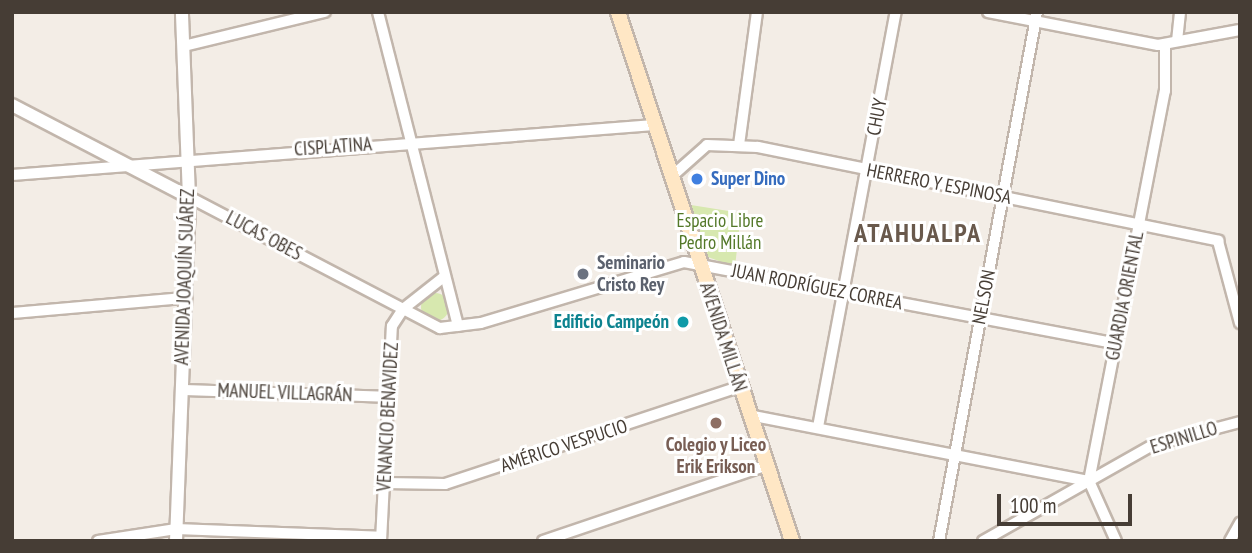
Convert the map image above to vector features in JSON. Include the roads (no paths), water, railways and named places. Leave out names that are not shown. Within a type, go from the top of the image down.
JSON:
[{"type":"main road","name":"AVENIDA MILLÁN","points":[[618,12],[748,415],[792,541]]},
{"type":"street","name":"AVENIDA JOAQUÍN SUÁREZ","points":[[176,535],[189,197],[183,12]]},
{"type":"street","points":[[184,46],[325,12]]},
{"type":"street","points":[[378,12],[458,326]]},
{"type":"street","points":[[739,145],[757,12]]},
{"type":"street","name":"CHUY","points":[[818,427],[896,12]]},
{"type":"street","points":[[988,12],[1036,17],[1165,44],[1240,30]]},
{"type":"street","points":[[1177,41],[1180,12]]},
{"type":"street","name":"NELSON","points":[[939,541],[1036,17]]},
{"type":"street","name":"GUARDIA ORIENTAL","points":[[1089,481],[1166,92],[1165,44]]},
{"type":"street","name":"LUCAS OBES","points":[[12,105],[403,309]]},
{"type":"street","name":"CISPLATINA","points":[[12,174],[121,162],[654,125]]},
{"type":"street","name":"HERRERO Y ESPINOSA","points":[[671,177],[707,145],[739,145],[1218,241],[1240,324]]},
{"type":"street","name":"JUAN RODRÍGUEZ CORREA","points":[[403,309],[440,328],[458,326],[698,262],[1116,345]]},
{"type":"street","points":[[403,309],[445,276]]},
{"type":"street","points":[[12,313],[184,298]]},
{"type":"street","name":"VENANCIO BENAVIDEZ","points":[[381,539],[392,326],[403,309]]},
{"type":"street","name":"AMÉRICO VESPUCIO","points":[[385,483],[445,484],[739,387]]},
{"type":"street","name":"MANUEL VILLAGRÁN","points":[[182,390],[388,397]]},
{"type":"street","points":[[748,415],[1089,481],[1116,541]]},
{"type":"street","name":"ESPINILLO","points":[[983,541],[1162,441],[1240,422]]},
{"type":"street","points":[[543,541],[765,466]]},
{"type":"street","points":[[1226,539],[1240,523]]},
{"type":"street","points":[[98,541],[176,535],[381,539]]},
{"type":"place","name":"Super Dino","points":[[697,179]]},
{"type":"place","name":"Seminario Cristo Rey","points":[[583,274]]},
{"type":"place","name":"Edificio Campeón","points":[[683,322]]},
{"type":"place","name":"Colegio y Liceo Erik Erikson","points":[[716,423]]},
{"type":"district","name":"ATAHUALPA","points":[[918,233]]},
{"type":"park label","name":"Espacio Libre Pedro Millán","points":[[720,232]]}]
